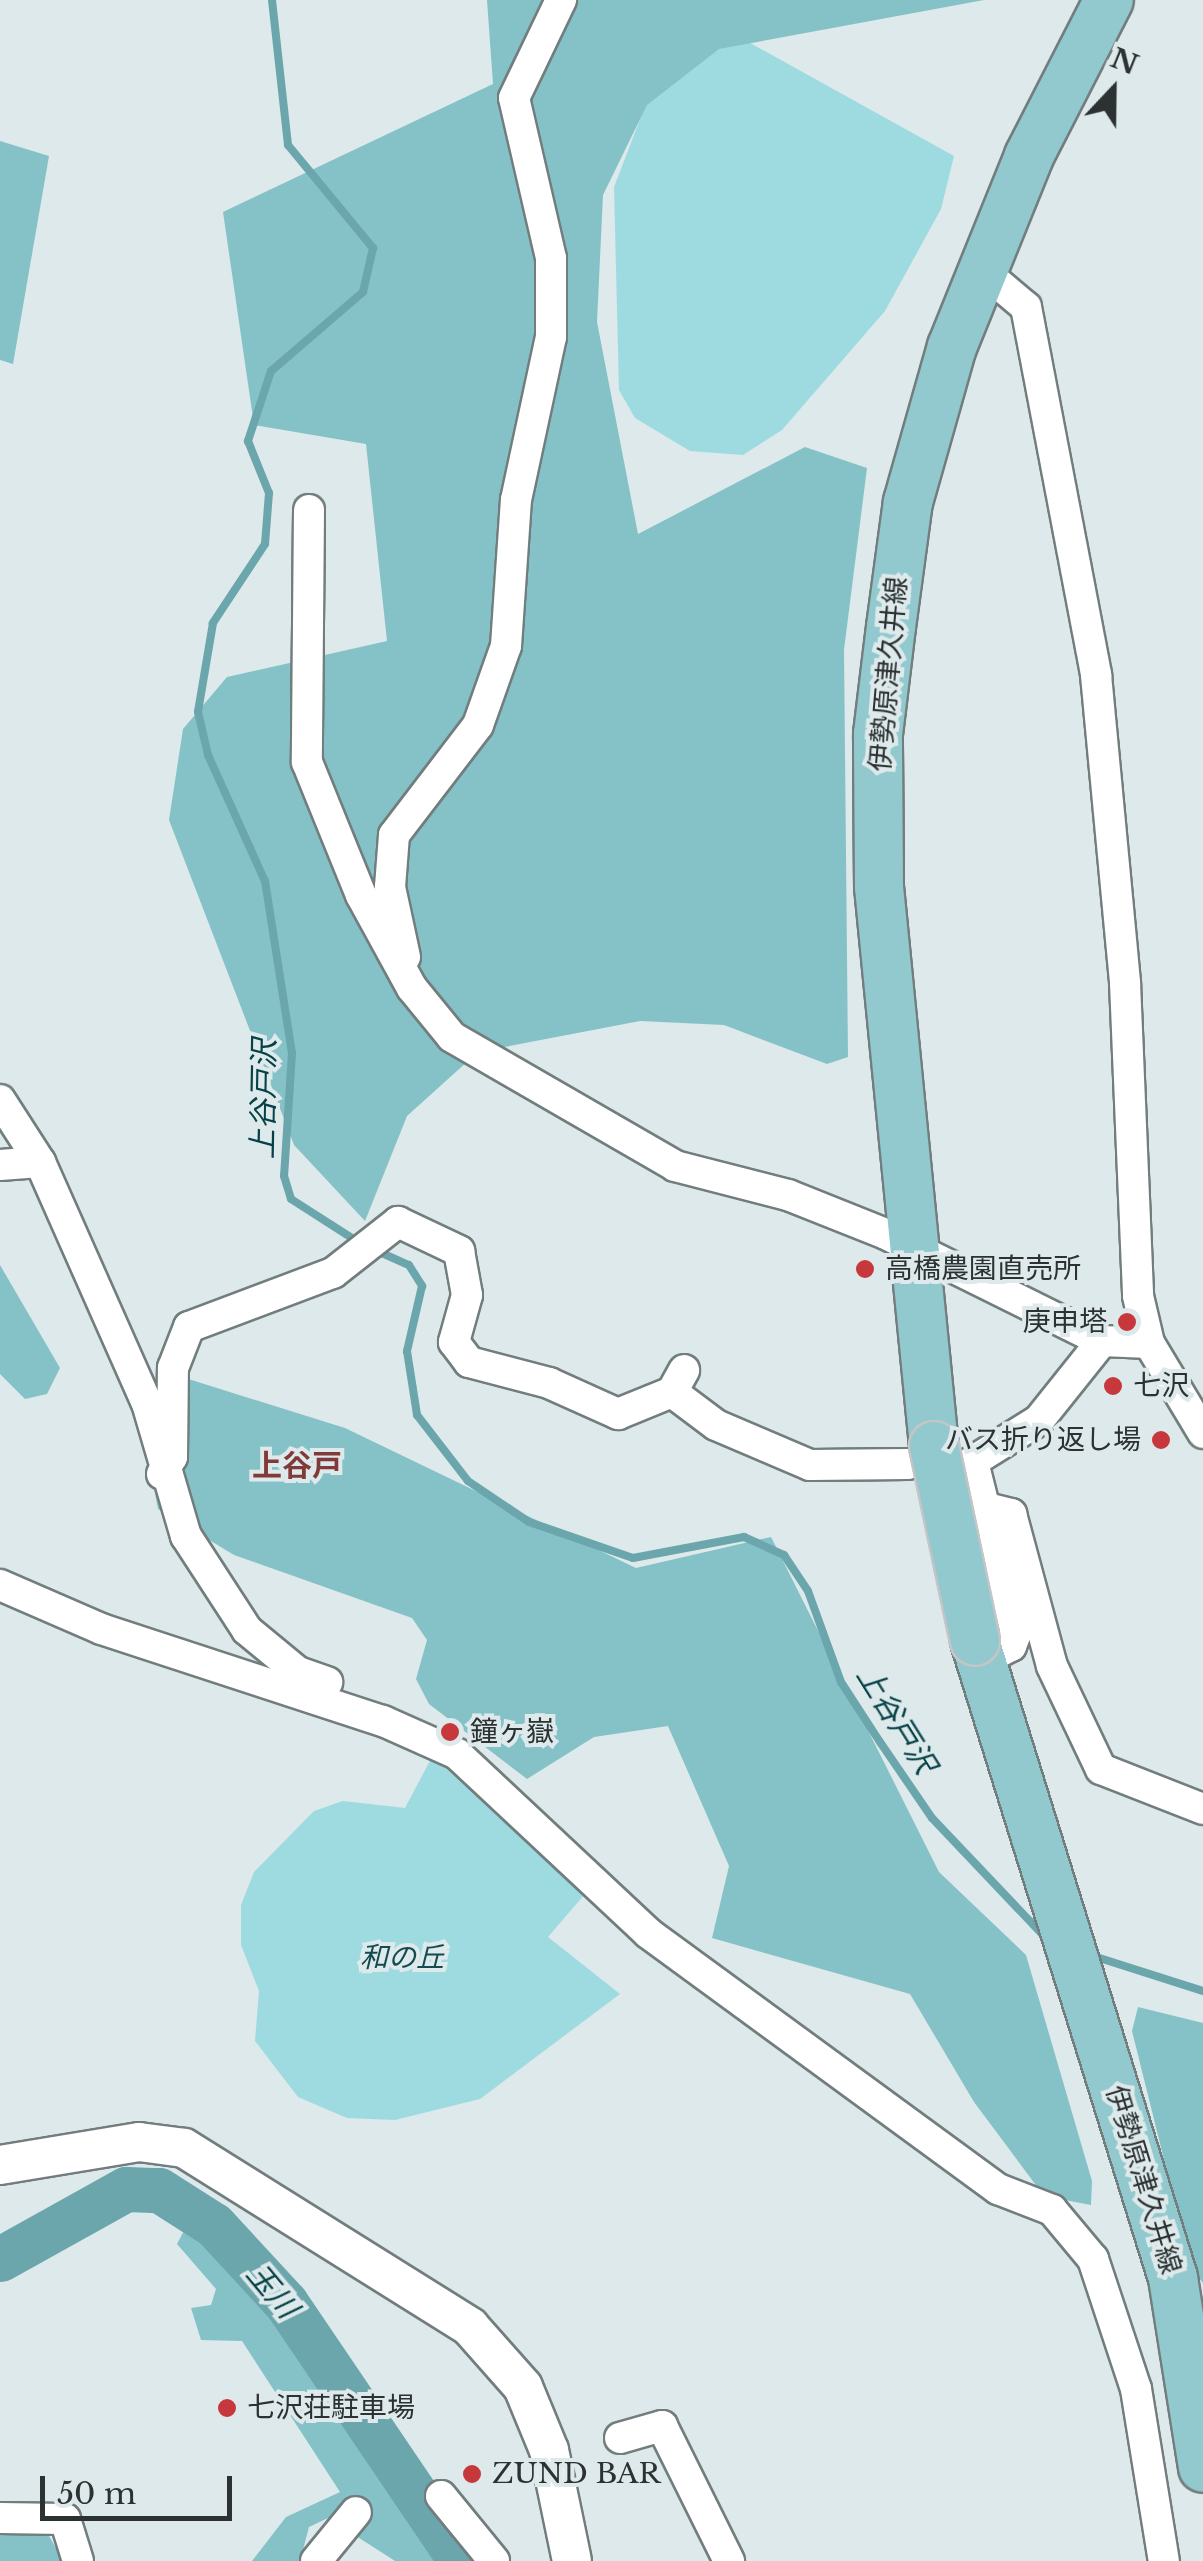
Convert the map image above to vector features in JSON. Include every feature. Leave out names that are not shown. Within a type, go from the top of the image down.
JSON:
[{"type":"main road","name":"伊勢原津久井線","points":[[1109,0],[982,270],[908,502],[878,734],[879,887],[912,1250],[981,1662],[1093,2013],[1172,2278],[1203,2468]]},
{"type":"street","points":[[412,988],[390,886],[394,834],[478,725],[506,646],[516,500],[551,337],[551,258],[514,98],[561,0]]},
{"type":"street","points":[[982,270],[1026,307],[1096,675],[1125,983],[1138,1296],[1150,1343],[1203,1433]]},
{"type":"street","points":[[310,510],[307,762],[361,895],[412,988],[452,1037],[500,1071],[646,1152],[705,1176],[788,1195],[1102,1341],[1150,1343]]},
{"type":"street","points":[[0,1100],[40,1162],[146,1403],[162,1474],[186,1536],[247,1630],[298,1672],[392,1705],[418,1735]]},
{"type":"street","points":[[0,1165],[40,1162]]},
{"type":"street","points":[[162,1474],[172,1457],[172,1368],[189,1326],[333,1273],[398,1222],[447,1239],[459,1251],[466,1295],[454,1342],[469,1362],[550,1383],[618,1414],[678,1381],[716,1425],[810,1466],[946,1459],[1039,1420],[1102,1341]]},
{"type":"street","points":[[946,1459],[991,1509],[1016,1633],[1011,1646],[981,1662]]},
{"type":"street","points":[[991,1509],[1010,1514],[1052,1666],[1101,1770],[1203,1809]]},
{"type":"street","points":[[0,1585],[101,1629],[418,1735],[483,1776],[648,1933],[998,2189],[1052,2210],[1076,2231],[1093,2259],[1136,2389],[1164,2561]]},
{"type":"street","points":[[0,2164],[140,2142],[184,2148],[470,2327],[523,2387],[549,2450],[572,2561]]},
{"type":"street","points":[[620,2438],[662,2426],[729,2561]]},
{"type":"street","points":[[441,2496],[494,2561]]},
{"type":"street","points":[[316,2561],[356,2512]]},
{"type":"street","points":[[0,2518],[64,2519],[78,2561]]},
{"type":"green space","points":[[714,23],[954,156],[941,209],[885,311],[782,430],[743,455],[690,451],[635,418],[619,390],[614,187],[664,57]]},
{"type":"green space","name":"和の丘","points":[[432,1757],[590,1888],[548,1937],[620,1994],[480,2099],[395,2120],[347,2118],[298,2097],[255,2041],[259,1991],[241,1945],[241,1905],[254,1872],[314,1811],[343,1801],[405,1808]]},
{"type":"shaded area","points":[[487,0],[984,0],[719,49],[647,105],[603,195],[597,322],[638,534],[805,447],[867,468],[844,650],[848,1057],[827,1064],[724,1025],[640,1021],[478,1052],[407,1116],[365,1221],[294,1145],[169,820],[183,729],[227,677],[387,641],[366,444],[254,425],[223,212],[493,84]]},
{"type":"shaded area","points":[[0,141],[49,156],[13,364],[0,360]]},
{"type":"shaded area","points":[[0,1265],[60,1368],[47,1394],[25,1399],[0,1374]]},
{"type":"shaded area","points":[[182,1377],[345,1428],[636,1568],[771,1537],[939,1872],[1026,1955],[1092,2181],[1091,2205],[1044,2196],[974,2102],[910,1994],[712,1938],[729,1866],[668,1726],[594,1737],[527,1779],[429,1704],[416,1679],[427,1640],[412,1618],[234,1555],[158,1509],[140,1416]]},
{"type":"shaded area","points":[[1138,2007],[1203,2023],[1203,2283],[1191,2268],[1132,2031]]},
{"type":"shaded area","points":[[186,2227],[267,2295],[347,2405],[358,2440],[393,2480],[424,2485],[473,2561],[395,2561],[328,2518],[309,2527],[300,2561],[252,2561],[286,2517],[340,2492],[242,2341],[201,2340],[191,2308],[211,2305],[216,2289],[177,2244]]},
{"type":"shaded area","points":[[0,2525],[43,2525],[63,2561],[0,2561]]},
{"type":"waterway","name":"上谷戸沢","points":[[272,0],[288,145],[373,248],[363,292],[271,371],[248,441],[269,493],[265,544],[213,623],[198,712],[208,755],[265,881],[292,1053],[284,1176],[291,1199],[358,1242]]},
{"type":"waterway","name":"上谷戸沢","points":[[375,1250],[409,1265],[422,1286],[407,1351],[417,1415],[468,1481],[529,1522],[633,1558],[744,1537],[784,1555],[808,1591],[841,1682],[880,1742],[932,1818],[1045,1937]]},
{"type":"waterway","name":"上谷戸沢","points":[[1090,1955],[1203,1991]]},
{"type":"waterway","name":"玉川","points":[[0,2259],[126,2189],[159,2190],[214,2225],[286,2303],[461,2561]]},
{"type":"place","name":"高橋農園直売所","points":[[865,1269]]},
{"type":"place","name":"庚申塔","points":[[1127,1322]]},
{"type":"place","name":"七沢","points":[[1113,1386]]},
{"type":"place","name":"バス折り返し場","points":[[1161,1440]]},
{"type":"place","name":"鐘ヶ嶽","points":[[450,1732]]},
{"type":"place","name":"七沢荘駐車場","points":[[227,2408]]},
{"type":"place","name":"ZUND BAR","points":[[472,2474]]},
{"type":"district","name":"上谷戸","points":[[297,1466]]}]
